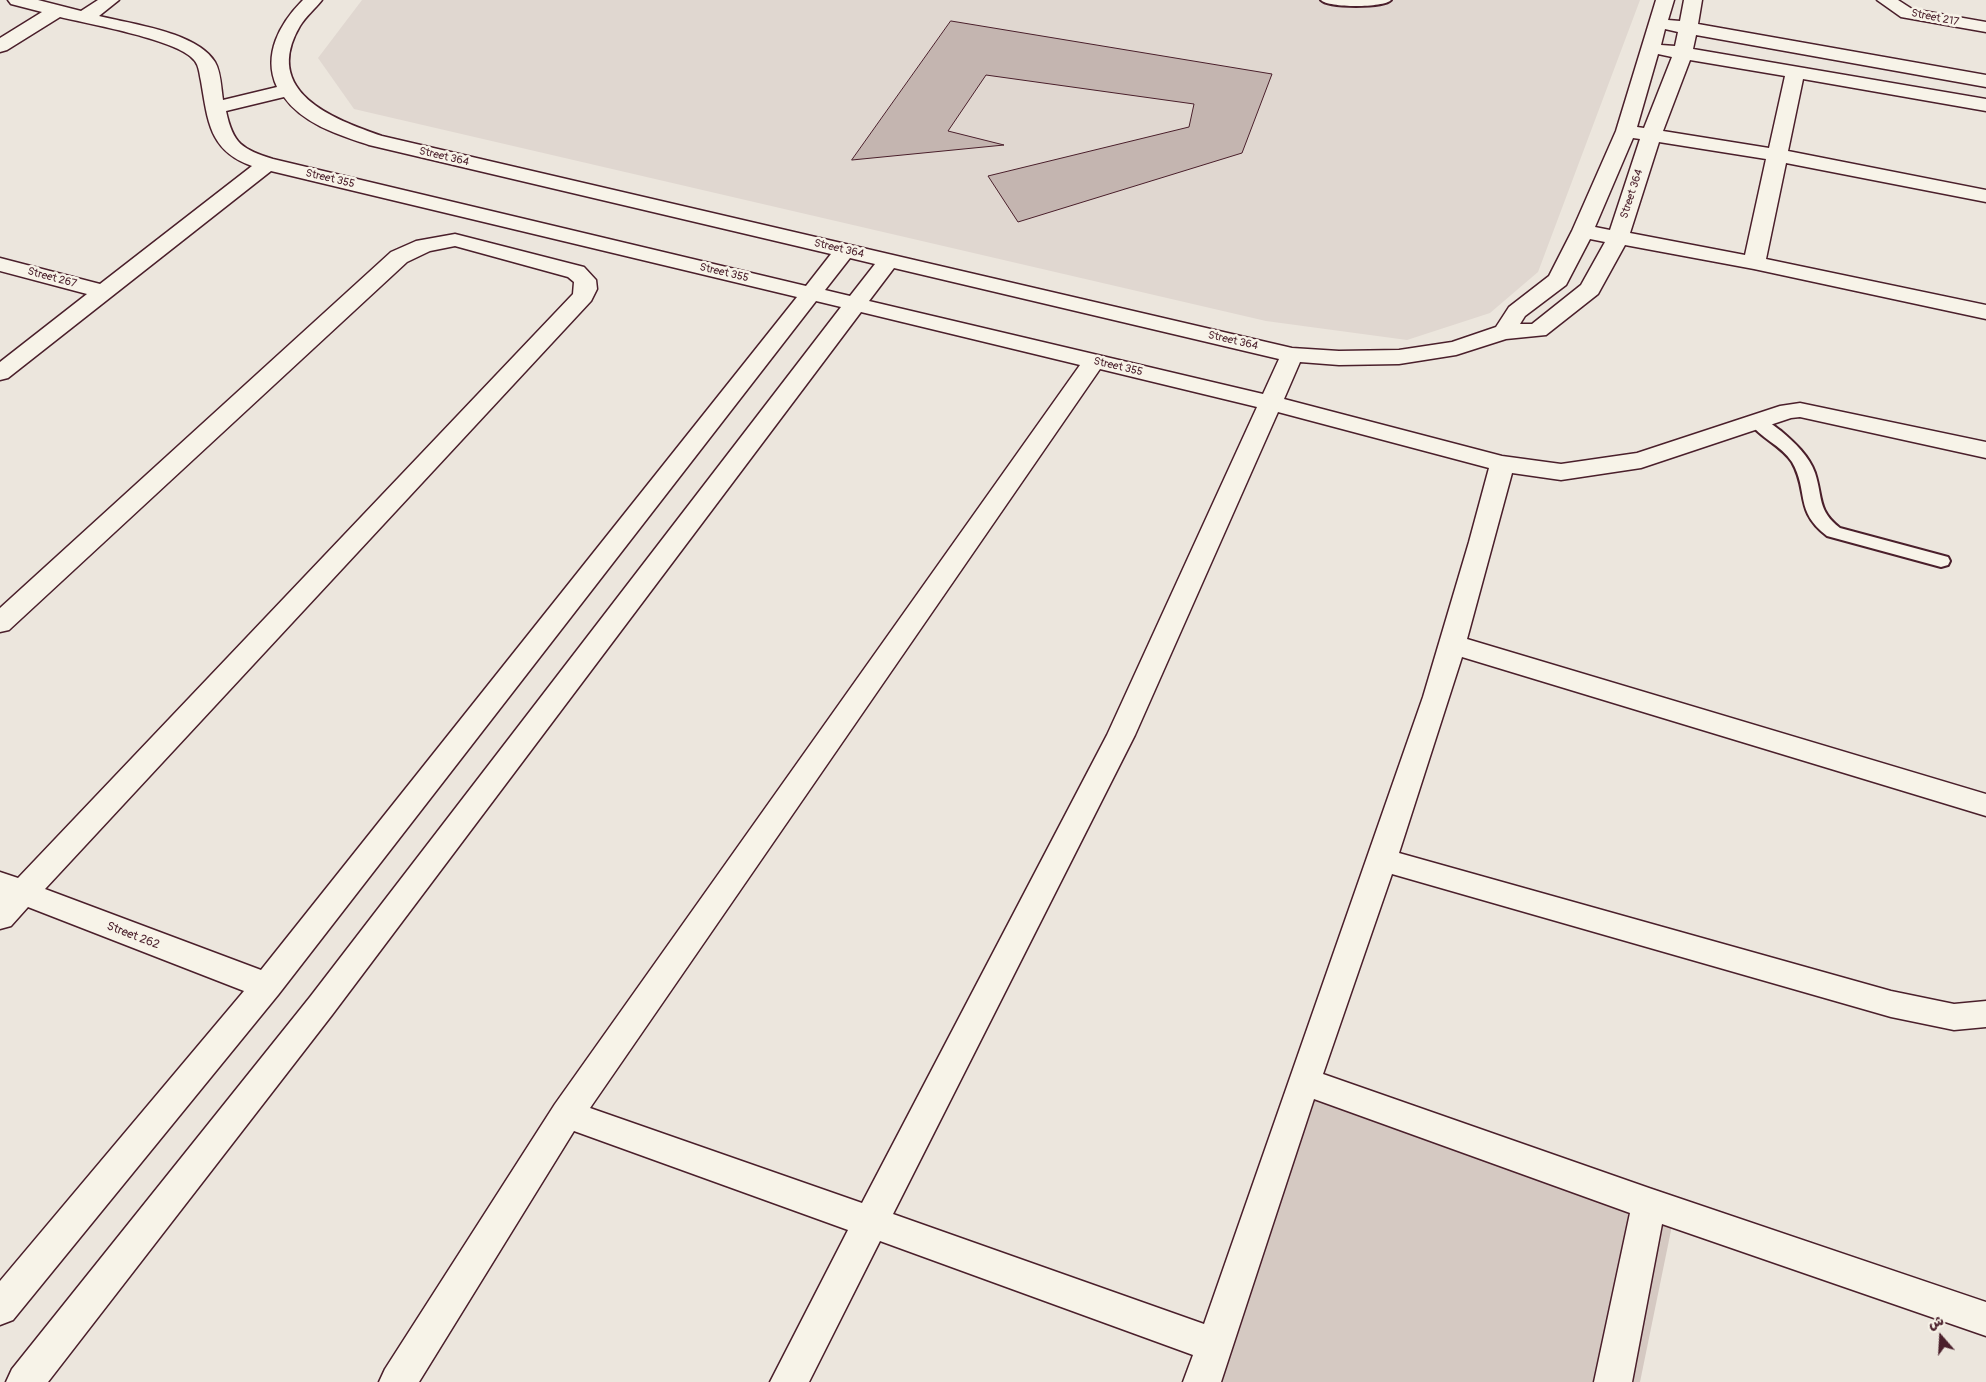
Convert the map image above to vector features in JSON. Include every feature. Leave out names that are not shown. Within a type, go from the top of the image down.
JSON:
[{"type":"street","name":"Street 355","points":[[18,0],[191,47],[201,55],[206,64],[224,139],[234,149],[248,158],[1271,403],[1502,464],[1561,472],[1604,468],[1641,460],[1788,411],[1800,410],[1986,450]]},
{"type":"street","points":[[84,17],[110,0]]},
{"type":"street","name":"Street 364","points":[[313,0],[299,13],[283,39],[279,65],[289,90],[308,110],[330,124],[376,141],[1292,355],[1339,358],[1399,357],[1456,348],[1504,332],[1538,330],[1590,289],[1618,238],[1651,135],[1683,53],[1693,0]]},
{"type":"street","points":[[1504,332],[1517,312],[1558,280],[1583,231],[1626,131],[1665,0]]},
{"type":"street","name":"Street 217","points":[[1886,0],[1894,7],[1907,12],[1986,27]]},
{"type":"street","points":[[0,46],[58,10]]},
{"type":"street","points":[[1658,24],[1986,81]]},
{"type":"street","points":[[1651,49],[1986,105]]},
{"type":"street","points":[[1754,263],[1795,72]]},
{"type":"street","points":[[217,107],[289,90]]},
{"type":"street","points":[[1626,131],[1777,155],[1986,196]]},
{"type":"street","points":[[0,373],[268,164]]},
{"type":"street","points":[[1583,231],[1754,263],[1986,312]]},
{"type":"street","points":[[0,623],[399,257],[424,246],[455,240],[576,272],[585,280],[586,289],[583,296],[12,889],[0,917]]},
{"type":"street","points":[[0,1308],[267,986],[845,250]]},
{"type":"street","points":[[25,1382],[327,998],[889,260]]},
{"type":"street","name":"Street 267","points":[[0,264],[104,292]]},
{"type":"street","points":[[789,1382],[1121,735],[1292,355]]},
{"type":"street","points":[[398,1382],[567,1114],[1094,361]]},
{"type":"street","points":[[1202,1382],[1304,1081],[1383,860],[1484,539],[1502,464]]},
{"type":"street","points":[[1451,644],[1986,805]]},
{"type":"street","points":[[1383,860],[1891,1004],[1954,1017],[1986,1014]]},
{"type":"street","name":"Street 262","points":[[12,889],[267,986]]},
{"type":"street","points":[[1304,1081],[1650,1204],[1986,1319]]},
{"type":"street","points":[[567,1114],[1216,1345]]},
{"type":"street","points":[[1613,1382],[1650,1204]]},
{"type":"lane","points":[[1328,0],[1348,2],[1384,0]]},
{"type":"lane","points":[[1758,422],[1790,448],[1800,460],[1805,471],[1815,515],[1821,524],[1834,532],[1941,561]]},
{"type":"shaded area","points":[[362,0],[1640,0],[1538,272],[1490,313],[1407,340],[1266,321],[354,109],[318,58]]},
{"type":"shaded area","points":[[1314,1088],[1676,1206],[1640,1382],[1214,1382]]},
{"type":"building","points":[[951,21],[1272,74],[1242,153],[1018,222],[988,176],[1189,127],[1194,104],[986,75],[948,131],[1004,145],[852,160]]}]
